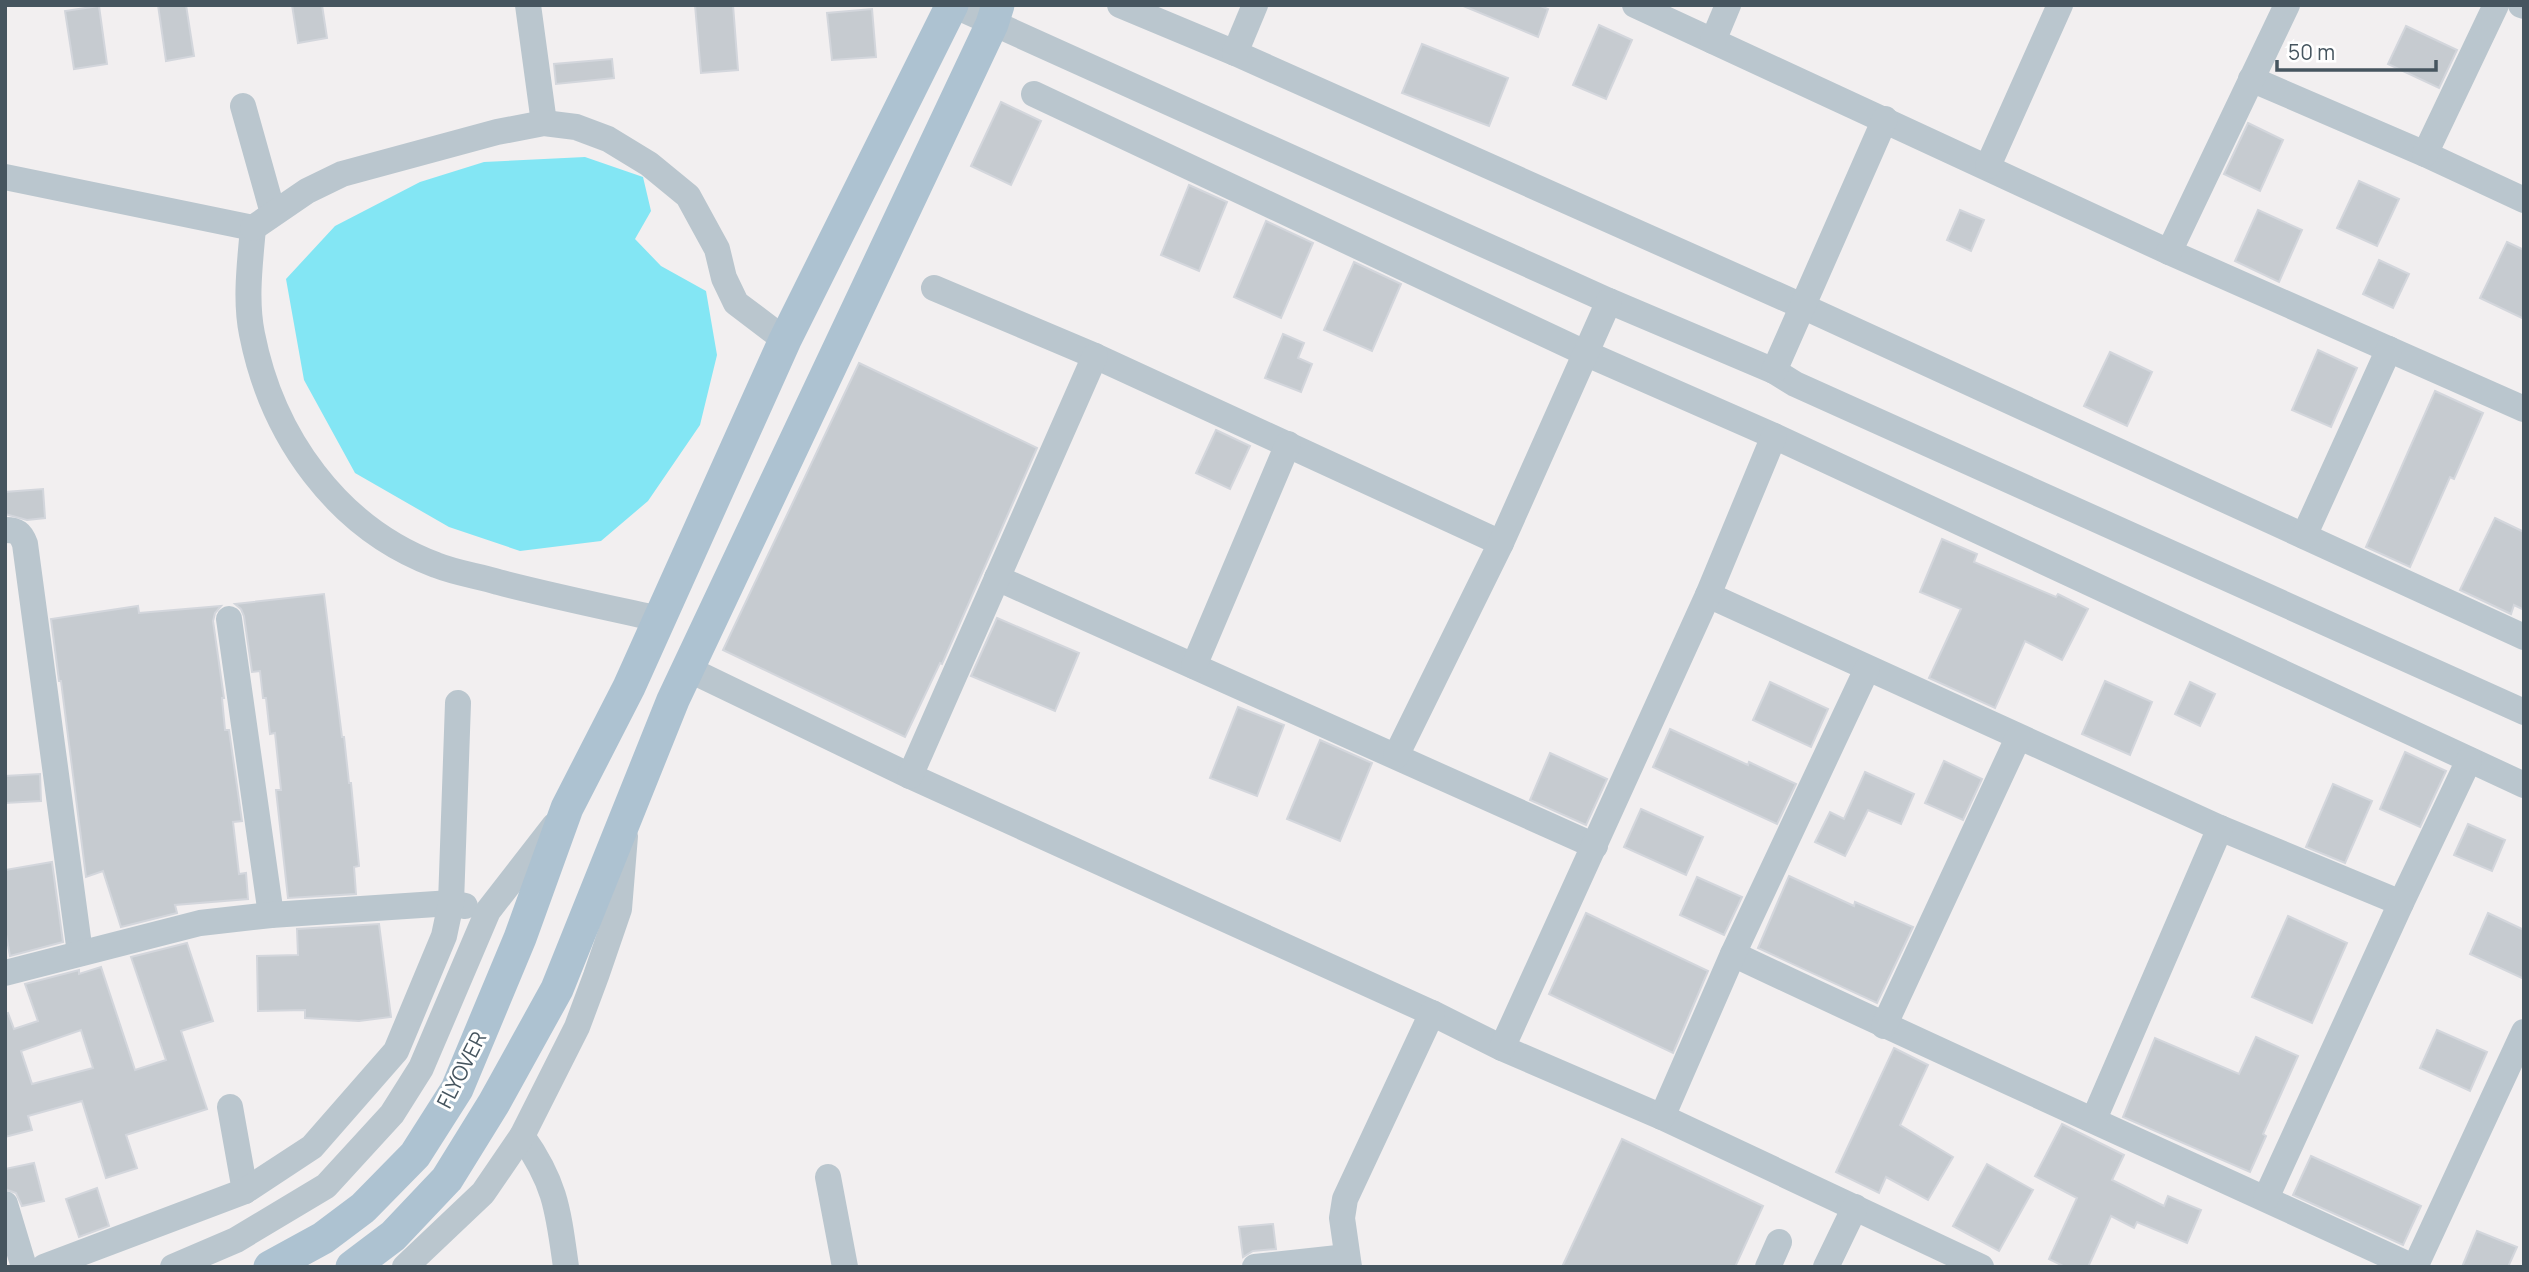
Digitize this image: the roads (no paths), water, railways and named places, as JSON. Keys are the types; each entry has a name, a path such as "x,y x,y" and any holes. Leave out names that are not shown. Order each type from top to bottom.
{"main road":[{"name":"FLYOVER","path":"270,1267 323,1238 363,1208 415,1155 457,1088 538,892 567,808 629,687 785,340 953,5"},
{"name":"FLYOVER","path":"352,1267 393,1236 447,1179 494,1104 557,989 673,700 995,15"},
{"path":"629,687 673,700"}],"street":[{"path":"528,5 544,122"},
{"path":"953,5 995,15 1609,301 1774,371 1808,389 2524,712"},
{"path":"1120,5 1235,53 1802,306 2524,637"},
{"path":"1235,53 1255,5"},
{"path":"1635,5 2169,252 2524,409"},
{"path":"1713,41 1728,5"},
{"path":"1988,166 2060,5"},
{"path":"2169,252 2287,5"},
{"path":"2426,154 2496,5"},
{"path":"2251,79 2426,154 2524,200"},
{"path":"1034,94 1585,353 1774,436 2524,785"},
{"path":"243,106 263,220 248,286 251,332 266,389 295,450 334,498 377,536 436,565 547,595 660,619"},
{"path":"1774,371 1885,119"},
{"path":"5,177 263,220 307,191 342,174 544,122 576,127 608,139 649,164 688,196 717,249 724,278 736,303 785,340"},
{"path":"934,288 1095,356 1501,543"},
{"path":"1396,756 1501,543 1609,301"},
{"path":"2304,536 2389,349"},
{"path":"910,776 1095,356"},
{"path":"1502,1048 1707,595 1774,436"},
{"path":"1194,666 1288,444"},
{"path":"5,530 16,531 25,544 80,954"},
{"path":"997,578 1595,846"},
{"path":"1707,595 2220,828 2401,903"},
{"path":"229,620 271,915"},
{"path":"688,668 910,776 1432,1013 1502,1048 1662,1117 1980,1267"},
{"path":"1662,1117 1733,954 1867,669"},
{"path":"44,1267 245,1191 312,1147 396,1051 444,936 451,903 458,703"},
{"path":"1884,1026 2018,738"},
{"path":"2266,1198 2469,760"},
{"path":"173,1267 236,1240 326,1186 366,1145 392,1114 421,1068 488,911 567,808"},
{"path":"405,1267 483,1193 522,1136 577,1027 619,909 626,817"},
{"path":"2094,1119 2220,828"},
{"path":"5,973 200,923 271,915 451,903 488,911"},
{"path":"1733,954 1884,1026 2094,1119 2414,1267 2524,1032"},
{"path":"1255,1267 1348,1262 1342,1218 1345,1199 1432,1013"},
{"path":"230,1107 245,1191"},
{"path":"522,1136 541,1162 557,1203 566,1267"},
{"path":"828,1177 845,1267"},
{"path":"5,1204 24,1267"},
{"path":"1826,1267 1855,1207"},
{"path":"1768,1267 1779,1242"}],"water":[{"path":"585,157 643,177 651,211 635,239 661,266 706,291 717,355 700,425 648,501 601,541 520,551 449,527 355,473 304,380 286,279 335,226 420,182 484,162"}]}
